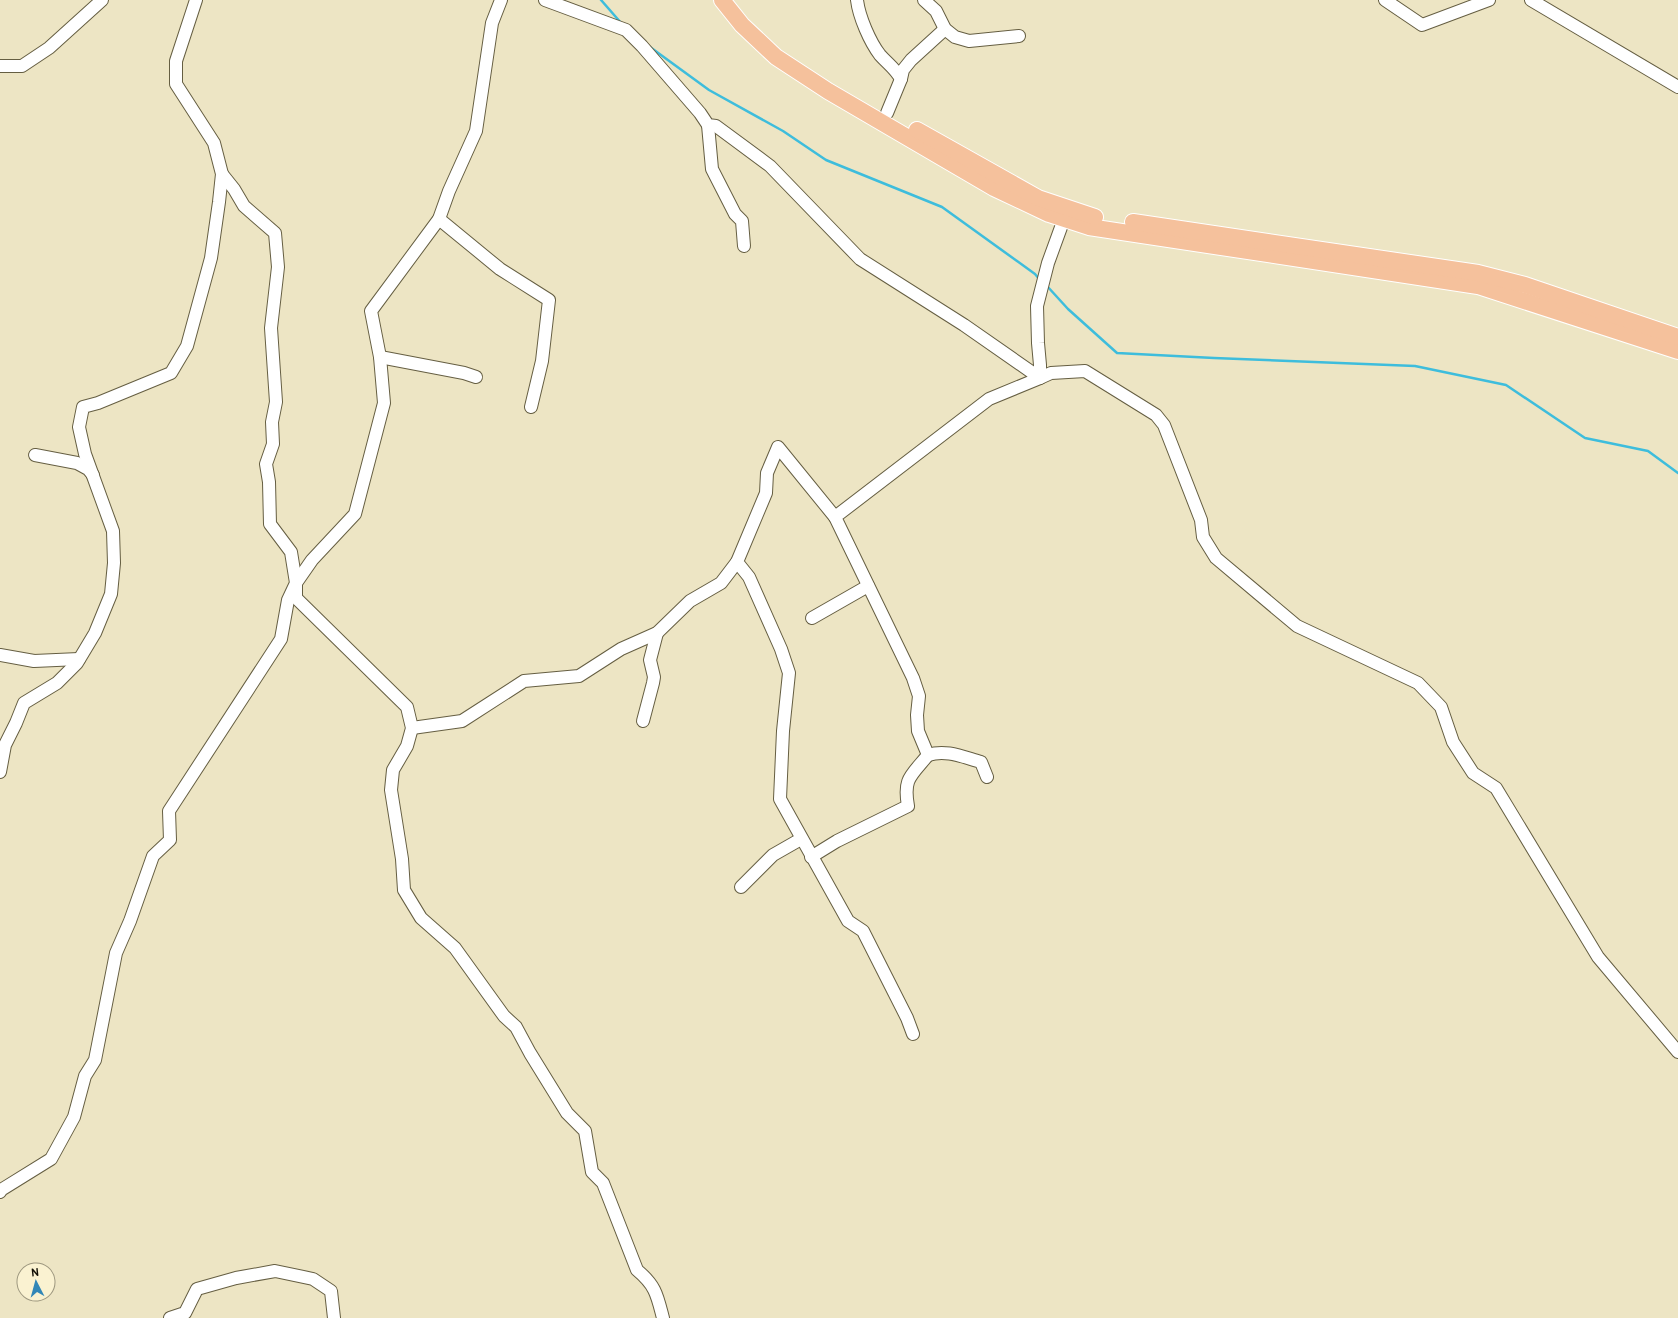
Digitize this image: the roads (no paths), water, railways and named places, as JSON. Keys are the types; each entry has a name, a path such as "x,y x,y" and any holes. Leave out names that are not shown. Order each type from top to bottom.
{"main road":[{"path":"722,0 742,25 776,57 828,91 994,188 1049,214 1089,226 1478,286 1678,351"},
{"path":"735,0 749,18 781,48 840,87 1038,198 1091,216 1478,273 1525,284 1678,337"}],"street":[{"path":"0,66 22,66 49,48 102,0"},
{"path":"0,772 5,745 24,703 57,683 80,659 95,633 111,594 114,563 113,531 85,454 79,427 83,407 98,404 171,373 187,346 211,258 220,202 222,174 214,143 176,84 176,61 196,0"},
{"path":"0,1192 51,1159 74,1117 85,1076 94,1060 116,953 130,921 153,856 170,840 169,811 281,639 288,600 296,583 312,560 354,514 384,403 380,357 371,311 439,219 449,191 476,131 492,23 501,0"},
{"path":"545,0 626,30 642,46 700,113 708,125 712,169 735,214 742,221 744,246"},
{"path":"857,0 858,12 880,55 896,69 901,79"},
{"path":"924,0 936,11 944,29 955,37 969,41 1019,36"},
{"path":"1385,0 1422,25 1489,0"},
{"path":"1531,0 1678,87"},
{"path":"887,114 903,70 911,60 944,29"},
{"path":"708,125 716,126 770,166 860,259 964,325 1040,378"},
{"path":"222,174 234,189 244,206 275,233 278,267 271,328 276,402 272,422 273,444 266,464 269,482 270,524 291,552 296,583 296,598 407,707 412,728 407,746 393,770 391,790 402,859 404,890 421,918 455,948 504,1016 516,1027 530,1053 567,1113 585,1131 592,1172 603,1182 637,1270 648,1279 655,1290 663,1318"},
{"path":"439,219 500,269 549,300 542,361 531,407"},
{"path":"1040,378 1037,306 1048,263 1064,219"},
{"path":"380,357 464,373 476,377"},
{"path":"835,517 929,447 989,399 1051,373 1085,371 1156,415 1164,425 1201,520 1203,537 1216,558 1297,626 1351,650 1418,683 1432,697 1441,707 1453,742 1473,774 1496,788 1598,957 1678,1052"},
{"path":"412,728 462,721 524,681 579,676 621,649 658,633 690,601 721,583 737,562 766,493 767,473 778,447 835,517 913,678 919,696 917,714 918,731 928,755"},
{"path":"35,455 77,463 88,469 95,478"},
{"path":"737,562 749,577 781,649 789,673 780,799 848,921 863,931 907,1018 913,1034"},
{"path":"812,618 868,586"},
{"path":"643,721 653,683 654,677 650,660 658,633"},
{"path":"0,655 34,661 80,659"},
{"path":"811,857 837,841 908,806 905,792 907,781 928,755 938,752 981,762 987,778"},
{"path":"741,887 773,855 801,839"},
{"path":"170,1318 185,1313 197,1290 236,1278 275,1271 313,1279 331,1291 334,1318"}],"waterway":[{"path":"601,0 622,24"},
{"path":"650,47 709,90 783,131 826,160 942,207 1035,274 1040,280"},
{"path":"1047,286 1068,309 1117,353 1415,366 1506,385 1585,438 1648,451 1678,473"}]}
